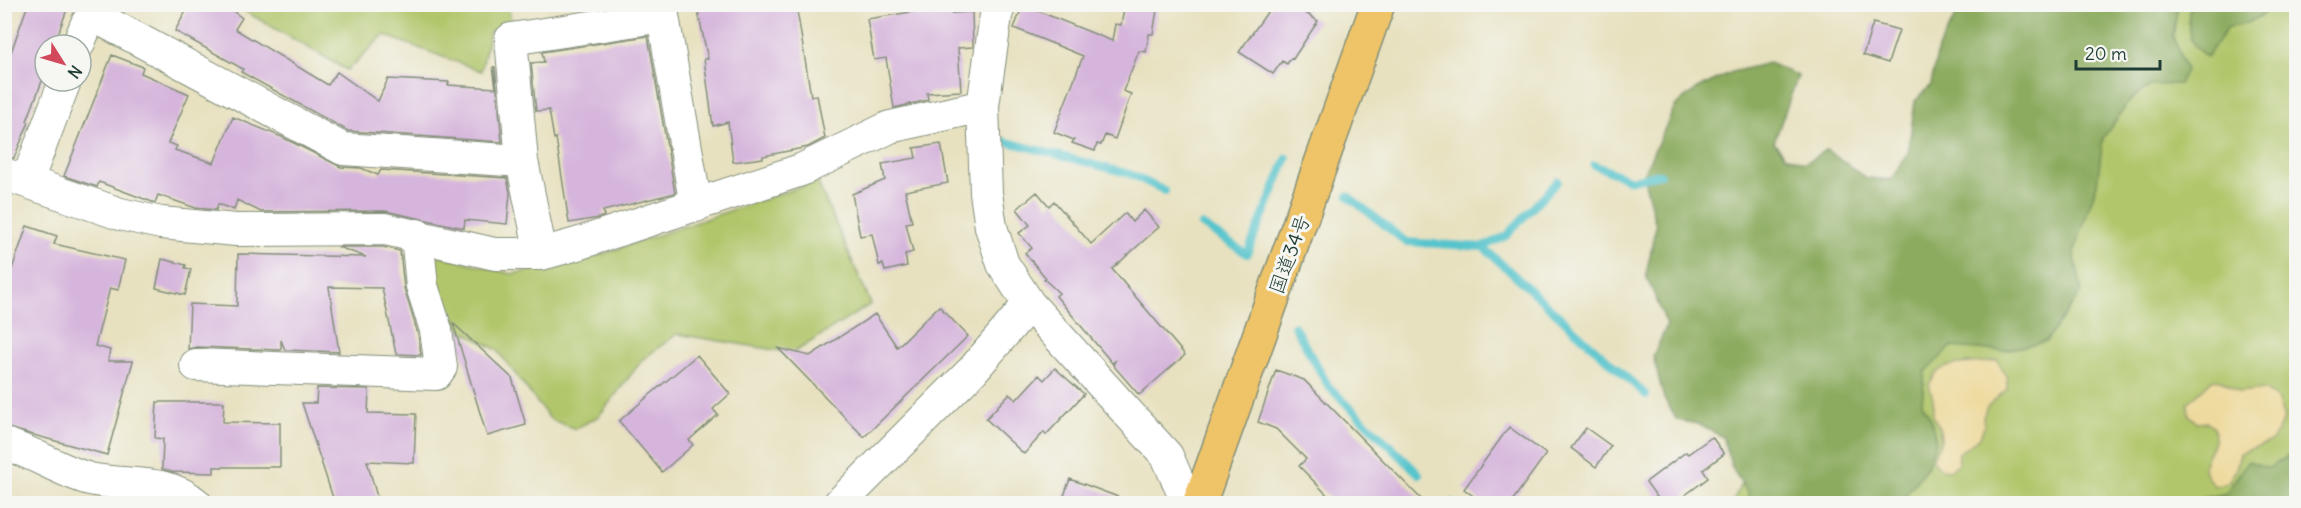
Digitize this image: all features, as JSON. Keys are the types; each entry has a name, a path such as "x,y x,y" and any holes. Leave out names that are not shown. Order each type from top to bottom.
{"highway":[{"name":"国道34号","path":"1200,504 1378,4"}],"street":[{"path":"1000,4 996,15 983,106 986,193 991,227 1003,264 1029,304 1167,456 1188,504"},
{"path":"541,254 522,162 511,39 663,16 696,206"},
{"path":"83,33 87,23 98,18 343,149 522,162"},
{"path":"59,93 16,177 120,214 161,223 236,230 385,228 495,254 541,254 577,244 801,171 890,128 983,106"},
{"path":"196,365 436,374 441,367 436,330 422,286 417,235"},
{"path":"839,504 973,370 1029,304"},
{"path":"4,444 89,479 158,486 191,499 196,504"}],"green space":[{"path":"2199,4 2272,5 2252,20 2228,27 2207,57 2192,42 2189,31 2189,10"},
{"path":"234,5 507,5 513,25 490,31 481,71 384,35 347,70"},
{"path":"1962,5 2178,5 2173,37 2186,70 2179,84 2152,85 2131,99 2103,138 2097,184 2074,253 2082,291 2046,341 2002,351 1951,347 1925,372 1922,403 1931,419 1936,441 1927,467 1900,503 1749,503 1748,493 1732,468 1723,437 1698,424 1677,420 1664,398 1653,356 1667,325 1646,275 1656,226 1643,174 1676,105 1697,89 1732,72 1769,63 1798,76 1774,142 1786,156 1805,163 1826,150 1867,178 1891,180 1908,153 1915,101 1931,85 1938,48"},
{"path":"2011,5 2296,5 2296,503 1732,504 1778,402"},
{"path":"817,181 871,304 793,353 677,334 643,359 599,416 575,429 550,419 497,350 445,321 426,252 512,274 579,262"},
{"path":"2296,451 2296,496 2291,503 2196,503 2196,500 2226,493 2248,461 2269,468"}],"sand":[{"path":"1997,360 2007,378 2007,389 1987,407 1980,437 1959,453 1958,464 1951,470 1941,469 1932,459 1941,441 1940,429 1933,415 1933,399 1929,385 1936,373 1943,368"},
{"path":"2212,380 2221,380 2240,392 2264,389 2277,398 2284,419 2272,441 2240,453 2236,469 2228,482 2215,486 2204,470 2204,463 2215,436 2214,427 2207,422 2197,423 2189,415 2188,403"}],"building":[{"path":"28,4 69,4 58,33 33,33 33,93 38,93 27,121 29,122 14,158 4,157 4,72"},
{"path":"190,4 223,4 242,18 235,29 328,85 337,72 378,101 388,79 449,82 448,85 496,88 493,67 495,67 502,142 348,131 241,72 243,69 175,31"},
{"path":"709,4 796,4 811,96 817,95 825,138 808,147 763,156 763,158 733,162 728,122 713,126 704,59 708,59 697,7"},
{"path":"1125,4 1158,4 1153,34 1149,34 1146,52 1139,51 1123,91 1131,94 1115,139 1105,135 1101,145 1097,144 1095,151 1072,143 1074,140 1054,132 1083,56 1014,28 1023,5 1112,41 1115,24 1121,25"},
{"path":"1273,4 1310,4 1304,12 1318,21 1293,59 1291,58 1287,64 1282,61 1273,74 1239,52"},
{"path":"955,5 952,13 972,12 973,47 958,48 961,91 927,93 928,100 894,108 886,58 874,60 867,19"},
{"path":"1873,23 1899,30 1888,63 1863,55"},
{"path":"648,36 675,193 603,211 604,216 599,218 569,223 556,138 554,139 549,110 536,111 531,63 544,62 542,52"},
{"path":"112,55 143,67 141,73 189,94 168,143 177,146 175,150 214,163 233,117 282,137 341,167 361,168 378,175 381,170 507,178 510,193 507,224 465,220 464,228 385,211 261,212 237,200 234,210 218,204 216,210 196,208 158,195 155,203 99,182 97,187 64,176"},
{"path":"941,144 948,183 905,191 912,222 906,223 913,252 905,254 907,266 885,271 883,264 879,265 872,234 860,236 852,194 885,180 882,164 916,158 914,148"},
{"path":"1037,192 1049,206 1054,201 1091,244 1125,213 1132,222 1144,210 1159,227 1112,269 1185,355 1139,395 1113,365 1115,361 1112,363 1056,296 1059,293 1044,279 1046,278 1025,253 1032,248 1019,233 1030,225 1017,209"},
{"path":"27,226 57,236 54,244 125,260 118,290 110,288 95,346 110,350 108,361 133,361 107,455 4,427 4,292"},
{"path":"338,247 383,247 400,251 404,288 418,334 421,355 396,354 382,288 329,287 339,352 285,350 281,340 281,350 197,347 188,349 190,304 237,306 238,254 366,257"},
{"path":"162,259 186,265 185,268 191,269 185,295 156,288"},
{"path":"939,306 968,336 864,437 778,348 810,356 875,314 897,347"},
{"path":"453,323 512,378 526,425 487,436"},
{"path":"697,355 730,394 713,409 718,415 689,440 693,445 662,472 619,421"},
{"path":"1055,368 1084,394 1046,435 1044,432 1024,454 986,419 1009,394 1016,400 1039,375 1044,380"},
{"path":"1276,370 1304,380 1426,504 1336,504 1299,466 1306,459 1276,429 1258,422"},
{"path":"317,388 369,389 368,413 416,414 414,463 367,461 379,504 335,504 302,403 316,403"},
{"path":"157,402 224,402 223,422 280,423 280,467 214,467 214,473 172,472 162,469 163,439 155,438"},
{"path":"1509,427 1546,454 1510,504 1484,504 1464,489"},
{"path":"1586,428 1611,446 1596,467 1571,448"},
{"path":"1712,437 1724,454 1703,470 1708,478 1673,504 1662,504 1646,482 1686,452 1688,454"},
{"path":"1070,479 1129,501 1128,504 1061,504"}],"waterway":[{"path":"1004,141 1130,174 1165,191"},
{"path":"1202,225 1247,254 1287,158"},
{"path":"1594,165 1631,180 1660,174"},
{"path":"1348,196 1406,242 1483,247 1506,236 1558,181"},
{"path":"1483,247 1646,395"},
{"path":"1294,326 1329,387 1419,474"}]}
